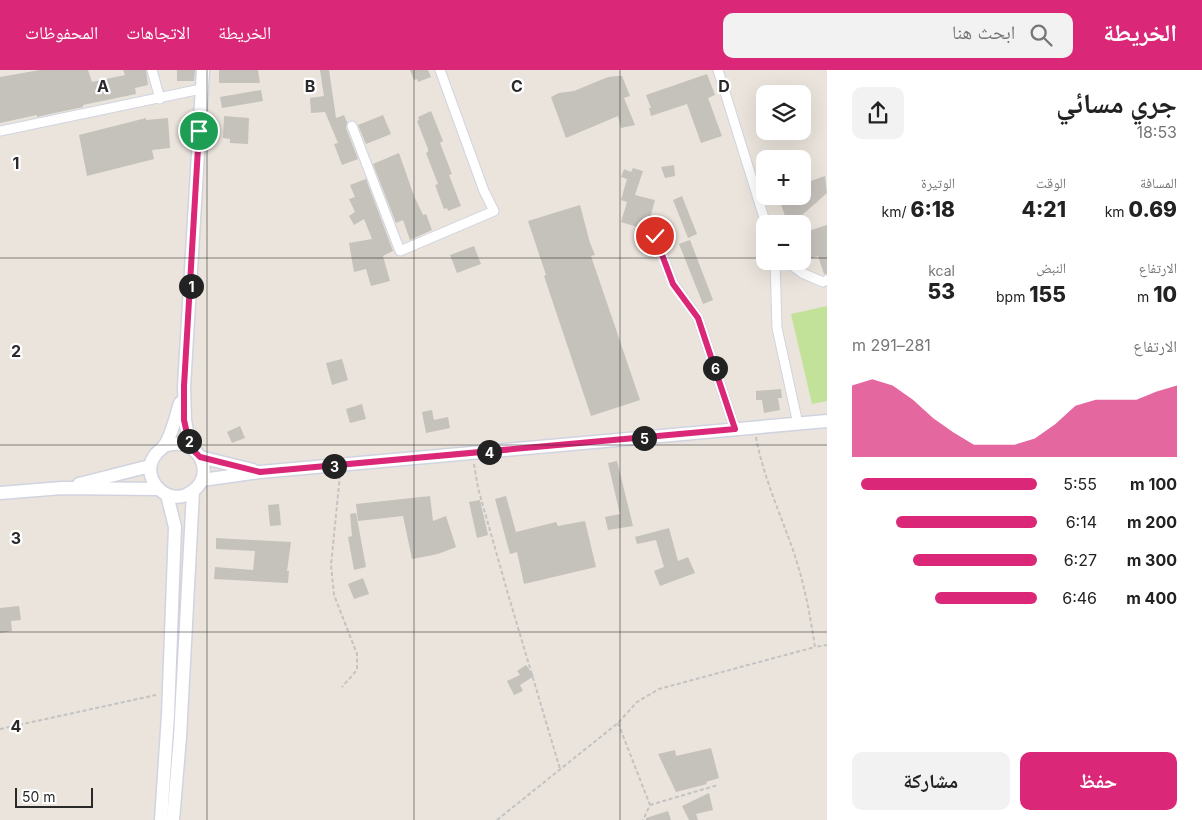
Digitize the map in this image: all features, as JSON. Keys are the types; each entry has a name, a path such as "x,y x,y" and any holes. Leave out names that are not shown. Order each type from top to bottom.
{"main road":[{"path":"190,447 184,420 184,386 203,70"},
{"path":"161,820 169,694 175,527 162,492 151,477 150,466 156,453 164,446 175,420 184,386"},
{"path":"202,480 260,472 827,421"},
{"path":"0,493 62,488 162,492 182,497 193,492 202,480 204,471 200,457 190,447 179,443 164,446"},
{"path":"200,457 260,472"},
{"path":"62,488 150,466"},
{"path":"173,820 193,492"}],"street":[{"path":"152,70 160,98"},
{"path":"352,126 400,252 494,211 484,191 440,70"},
{"path":"718,70 763,215"},
{"path":"0,131 201,89"},
{"path":"655,236 673,284 698,318 735,429"},
{"path":"774,270 777,328 798,424"},
{"path":"798,270 823,282 827,280"}],"path":[{"path":"754,428 758,449 774,503 793,550 805,590 816,647"},
{"path":"472,453 478,488 560,770"},
{"path":"340,465 332,573 334,595 357,654 357,670 342,687"},
{"path":"497,820 618,723 637,702 659,689 827,645"},
{"path":"0,729 150,696 169,694"},
{"path":"618,723 650,805 643,820"},
{"path":"650,805 718,785"}],"green space":[{"path":"827,306 827,401 812,404 791,314"}],"building":[{"path":"40,70 88,70 92,82 125,75 123,70 146,70 148,85 135,88 136,94 37,117 37,115 0,123 0,77"},
{"path":"177,70 195,70 194,81 177,81"},
{"path":"219,70 258,70 260,83 219,83"},
{"path":"320,70 329,70 336,118 344,115 347,122 346,128 358,159 342,165 334,144 338,143 325,112 311,113 310,98 324,96"},
{"path":"410,70 428,70 431,77 418,82 417,79 414,80"},
{"path":"707,74 715,95 708,98 722,136 701,143 687,104 651,116 649,108 651,108 646,95"},
{"path":"622,76 630,96 624,98 635,125 621,128 618,116 566,138 551,97 559,93 574,91 608,77"},
{"path":"261,90 263,101 222,108 220,97"},
{"path":"431,111 443,141 440,143 452,174 449,175 461,206 448,211 447,208 444,209 435,185 438,184 426,153 428,149 417,121 419,120 418,117"},
{"path":"383,115 391,134 366,144 358,125"},
{"path":"224,116 249,118 248,144 230,143 230,139 223,138"},
{"path":"146,118 146,120 168,118 170,148 152,150 154,159 87,176 79,135"},
{"path":"399,153 414,196 423,215 426,214 432,230 410,240 403,220 396,223 373,164"},
{"path":"674,165 675,176 665,178 661,167"},
{"path":"633,168 643,171 635,195 655,200 647,230 621,222 627,202 621,200 627,179 621,177 624,169 631,172"},
{"path":"825,176 827,193 802,215 785,215 781,205 811,205 811,181"},
{"path":"366,179 393,251 383,256 390,281 371,286 366,269 354,272 349,243 372,239 364,219 354,225 349,216 355,212 349,199 355,197 350,185"},
{"path":"682,196 697,234 688,238 673,200"},
{"path":"580,205 595,255 591,256 640,400 591,416 544,276 546,275 528,221"},
{"path":"827,225 827,274 824,274 818,256 811,259 811,230"},
{"path":"690,240 713,300 703,304 679,244"},
{"path":"474,246 481,264 457,273 450,255"},
{"path":"342,359 348,380 332,385 326,363"},
{"path":"781,389 782,398 778,398 780,410 764,413 762,400 756,400 756,391"},
{"path":"362,404 366,419 350,423 346,409"},
{"path":"432,410 434,420 448,417 450,428 426,433 422,412"},
{"path":"240,426 245,438 232,443 227,432"},
{"path":"617,461 633,526 608,530 605,517 620,514 608,463"},
{"path":"430,496 433,521 446,516 456,547 438,554 412,559 403,516 358,521 356,504"},
{"path":"506,496 516,532 556,522 558,526 585,521 596,567 524,584 517,552 510,554 495,499"},
{"path":"480,500 488,535 477,538 469,502"},
{"path":"279,504 281,525 270,526 268,505"},
{"path":"356,513 366,567 354,570 348,537 352,536 350,514"},
{"path":"669,528 678,561 688,557 695,573 660,586 654,571 664,567 656,540 637,544 635,537"},
{"path":"216,538 291,542 287,571 289,571 288,583 214,579 215,567 253,570 255,551 216,549"},
{"path":"363,578 369,594 354,599 348,584"},
{"path":"19,606 21,620 11,621 12,631 0,633 0,608"},
{"path":"526,665 534,676 520,685 523,691 514,695 507,681 520,675 517,671"},
{"path":"711,748 719,778 706,782 707,784 676,792 658,754 675,750 676,756"},
{"path":"709,793 713,810 696,814 698,820 689,820 682,806"},
{"path":"668,811 671,820 646,820 646,818"}],"route":[{"path":"199,131 184,386 184,420 190,447 200,457 260,472 735,429 698,318 673,284 655,236"}]}
